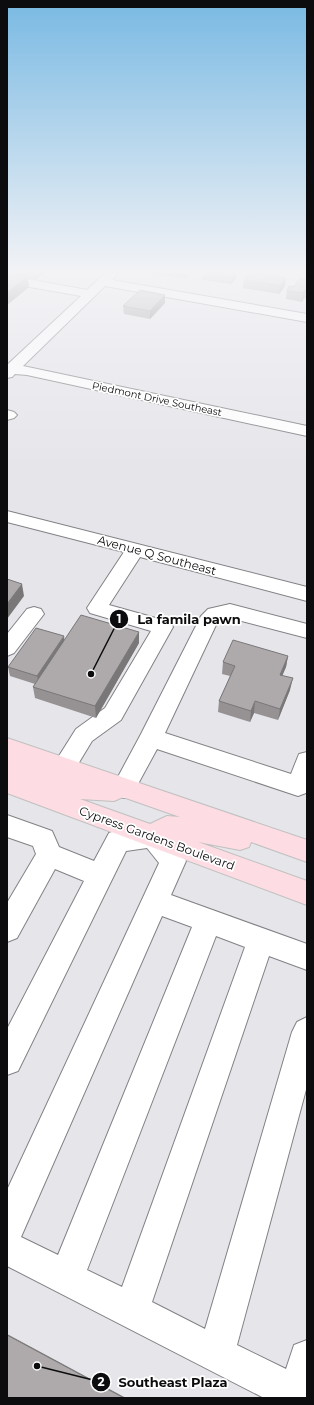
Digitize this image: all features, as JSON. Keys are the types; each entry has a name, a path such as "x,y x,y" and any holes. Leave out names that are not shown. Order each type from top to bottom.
{"main road":[{"path":"7,747 300,848"},
{"path":"7,766 77,789 112,792 124,788"},
{"name":"Cypress Gardens Boulevard","path":"7,783 307,893"},
{"path":"153,836 167,827 188,829 258,843 300,848"}],"street":[{"path":"9,371 43,339"},
{"name":"Piedmont Drive Southeast","path":"9,371 27,371 307,431"},
{"name":"Avenue Q Southeast","path":"8,517 307,594"},
{"path":"64,766 84,735 113,714 163,627 97,608 135,550"},
{"path":"124,788 151,738 208,621 215,614 230,610 307,631"},
{"path":"7,648 34,614"},
{"path":"151,738 298,786 307,761"},
{"path":"7,929 49,856 43,839 8,829"},
{"path":"7,1060 118,842 153,836 173,861 7,1228"},
{"path":"49,856 101,876"},
{"path":"155,901 307,956"},
{"path":"66,1278 208,920"},
{"path":"131,1311 261,940"},
{"path":"216,1354 307,1032"},
{"path":"7,1248 301,1397 307,1358"}],"building":[{"path":"7,579 22,584 7,604"},
{"path":"81,615 139,632 95,706 33,687"},
{"path":"36,628 64,636 37,676 8,667"},
{"path":"233,640 288,656 280,675 293,678 280,709 255,701 251,711 219,701 235,666 223,662"},
{"path":"7,1335 124,1398 7,1398"}],"place":[{"name":"La famila pawn","path":"91,674"},
{"name":"Southeast Plaza","path":"37,1366"}]}
